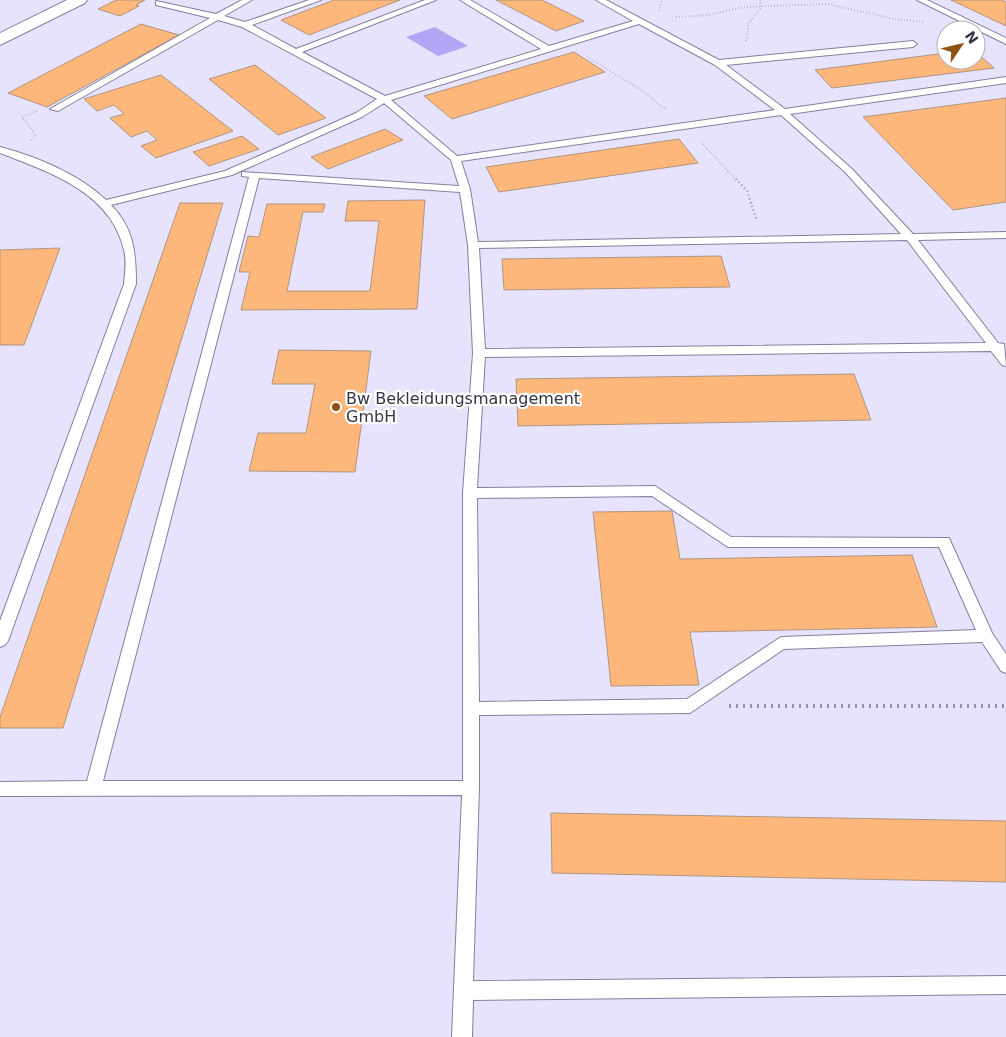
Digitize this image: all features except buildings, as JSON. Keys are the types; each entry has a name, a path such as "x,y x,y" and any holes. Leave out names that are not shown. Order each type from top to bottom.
{"street":[{"path":"0,40 79,0"}],"lane":[{"path":"55,109 248,0"},
{"path":"245,25 317,0"},
{"path":"297,51 432,0"},
{"path":"464,0 548,49"},
{"path":"600,0 718,63 784,113 848,170 910,237 1001,347 1006,362"},
{"path":"921,0 1006,41"},
{"path":"159,3 245,25 384,99 455,159 465,189 473,245 479,353 470,493 471,788 462,1037"},
{"path":"105,203 228,173 359,114 384,99 642,21"},
{"path":"718,63 913,44"},
{"path":"455,159 1006,80"},
{"path":"0,641 130,284 130,251 123,226 105,203 76,182 4,152"},
{"path":"228,173 465,189"},
{"path":"93,789 255,175"},
{"path":"473,245 1006,235"},
{"path":"479,353 1001,347"},
{"path":"470,493 655,491 728,542 944,542 986,636 1006,667"},
{"path":"471,709 690,706 781,643 986,636"},
{"path":"0,789 471,788"},
{"path":"464,991 1006,985"}],"path":[{"path":"760,0 761,8"},
{"path":"826,0 828,4"},
{"path":"668,18 708,15 744,7 761,8 828,4 917,22 938,21 955,16"},
{"path":"755,60 749,54 745,35 752,16 761,8"},
{"path":"4,152 33,139 36,135 22,117 40,110 55,109"},
{"path":"690,706 1006,706"}],"shaded area":[{"path":"435,27 468,46 438,56 406,37"}],"place":[{"name":"Bw Bekleidungsmanagement GmbH","path":"336,407"}]}
